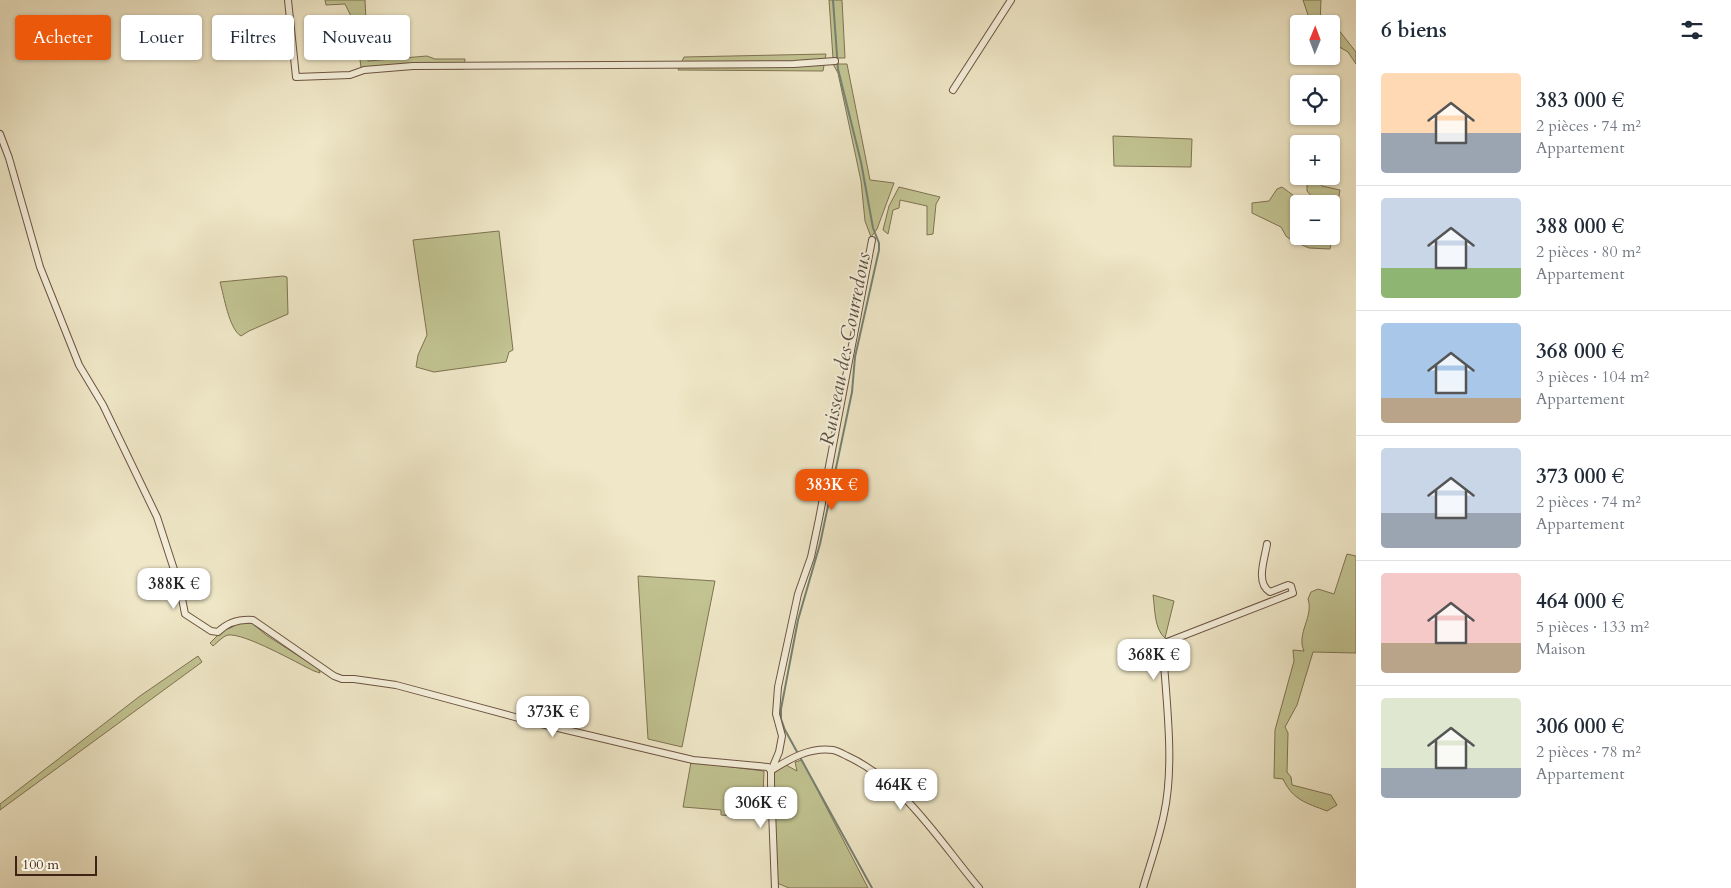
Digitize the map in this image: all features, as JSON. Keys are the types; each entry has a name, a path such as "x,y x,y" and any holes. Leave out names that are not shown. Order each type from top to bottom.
{"street":[{"path":"288,0 296,77 350,75 364,70 414,66 794,64 835,60"},
{"path":"953,90 1011,0"},
{"path":"0,134 9,158 40,267 80,365 110,420 157,517 180,588 185,614 211,631 218,632 224,626 237,621 244,619 253,620 342,680 354,679 396,685 537,723 693,760 768,768 771,771"},
{"path":"774,888 771,771 780,752 782,736 776,714 778,687 798,594 811,557 817,529 872,240"},
{"path":"1143,888 1164,813 1168,783 1168,738 1163,649 1167,642 1293,592 1291,586 1288,585 1270,592 1262,584 1267,544"},
{"path":"771,771 792,758 809,751 834,750 857,760 880,776 917,812 979,888"}],"green space":[{"path":"325,0 365,0 366,15 350,15 345,4 326,5"},
{"path":"829,0 842,0 845,58 833,58"},
{"path":"1303,0 1321,0 1320,15 1308,15"},
{"path":"1340,32 1356,52 1356,64 1348,52 1340,47"},
{"path":"826,54 823,71 678,70 684,57"},
{"path":"427,56 435,59 465,59 464,69 364,69 361,67 360,60 410,60 410,57"},
{"path":"833,64 847,64 870,180 894,183 877,229 871,237 865,221 861,181 838,73"},
{"path":"1113,136 1192,139 1191,167 1114,166"},
{"path":"1307,185 1322,185 1340,190 1339,195 1310,195 1307,191"},
{"path":"899,187 940,197 936,204 933,234 927,235 927,206 900,200 899,208 893,210 888,234 883,230 889,206"},
{"path":"1282,187 1293,195 1290,195 1290,239 1281,227 1252,213 1252,203 1269,201 1277,189"},
{"path":"499,231 513,350 509,352 506,362 434,372 416,367 418,355 427,335 413,240"},
{"path":"1302,245 1331,245 1330,249 1309,248"},
{"path":"287,277 288,314 241,336 230,320 220,282"},
{"path":"1347,554 1356,556 1356,653 1313,652 1297,705 1285,727 1288,733 1287,772 1291,777 1292,785 1331,795 1337,805 1327,811 1301,800 1291,792 1283,779 1274,778 1275,730 1294,661 1293,650 1304,651 1302,638 1309,612 1308,599 1311,592 1318,589 1334,594"},
{"path":"638,576 715,581 682,747 648,739"},
{"path":"1153,595 1174,601 1165,638 1157,624"},
{"path":"236,623 252,623 266,635 319,669 320,673 258,643 236,636 228,635 213,646 210,643 226,627"},
{"path":"198,656 202,662 0,810 0,804 140,696"},
{"path":"802,760 868,888 789,888 777,883 773,820 774,771 786,765 797,771 795,762"},
{"path":"691,762 764,771 762,819 721,815 721,810 683,807"}],"waterway":[{"name":"Ruisseau des Courredous","path":"833,0 838,69 861,162 879,250 855,357 852,392 820,544 798,620 781,709 781,719 785,730 872,888"}]}
